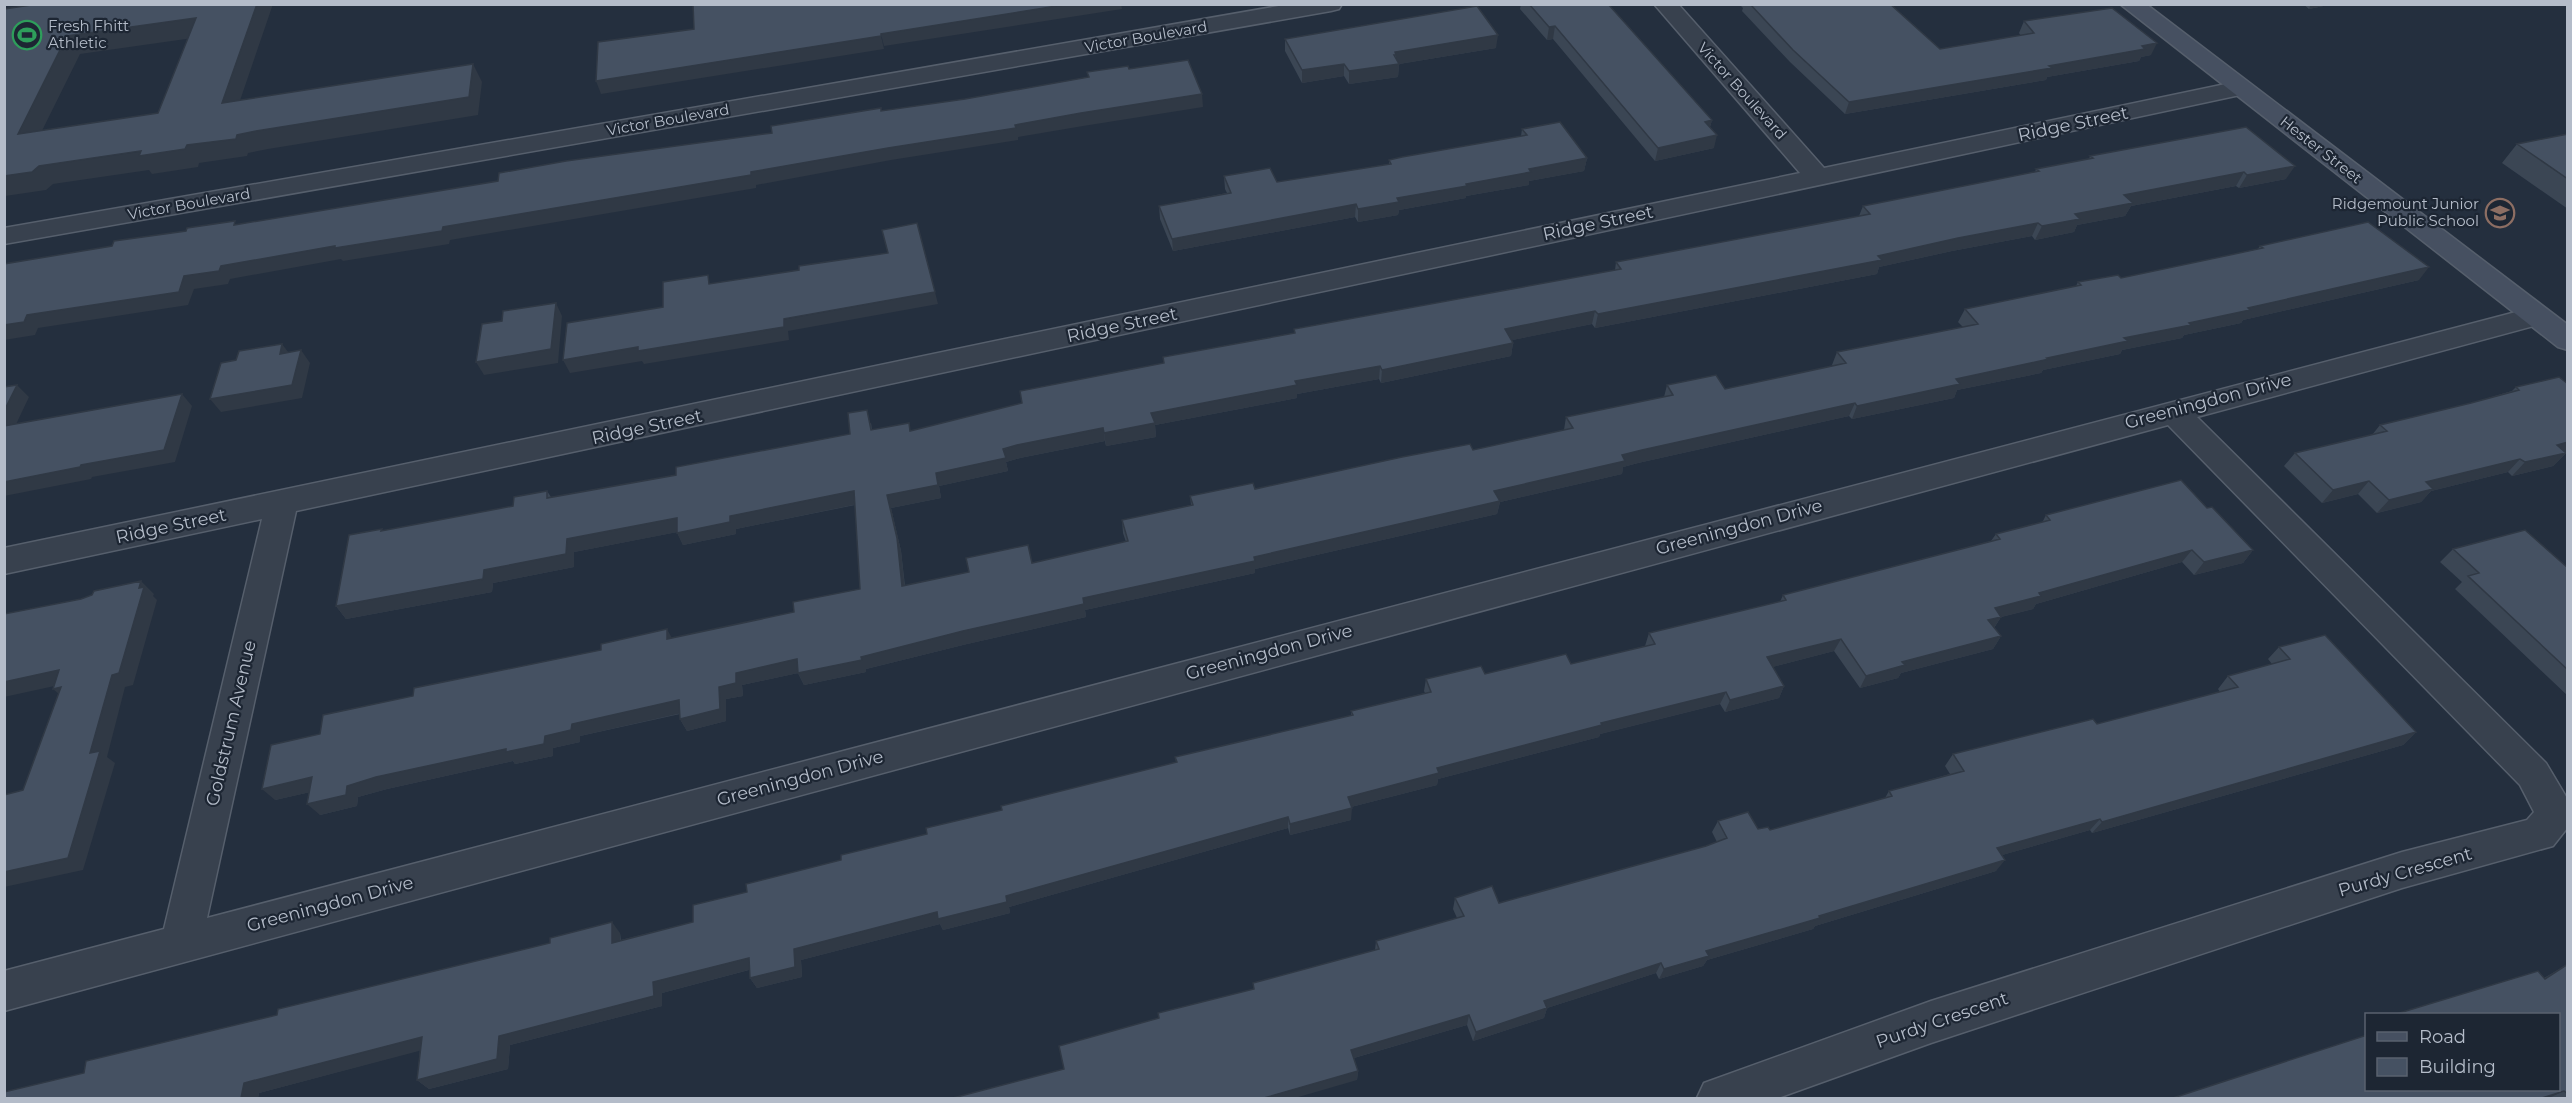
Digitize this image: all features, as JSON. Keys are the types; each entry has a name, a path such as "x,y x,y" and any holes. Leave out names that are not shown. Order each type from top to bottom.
{"street":[{"name":"Victor Boulevard","path":"4,236 1331,4"},
{"name":"Victor Boulevard","path":"1665,4 1818,177"},
{"name":"Hester Street","path":"2131,4 2568,340"},
{"name":"Ridge Street","path":"4,561 2240,88"},
{"name":"Greeningdon Drive","path":"4,991 2535,315"},
{"name":"Purdy Crescent","path":"1719,1098 1931,1022 2402,870 2539,834 2555,814 2533,774 2173,411"},
{"name":"Goldstrum Avenue","path":"181,944 282,503"}],"building":[{"path":"38,4 257,4 222,103 473,64 469,97 256,131 237,135 236,139 187,145 185,149 139,156 141,151 39,166 32,172 4,176 4,9","holes":["196,18 158,113 18,134 67,36"]},
{"path":"693,4 1069,4 596,81 598,42 694,29"},
{"path":"1529,4 1608,4 1712,120 1705,122 1717,135 1658,148 1555,26 1549,27"},
{"path":"1750,4 1890,4 1940,49 2034,33 2024,21 2112,8 2157,43 2142,46 2145,49 2049,66 2052,68 1849,102 1793,50"},
{"path":"1477,6 1498,35 1395,52 1396,55 1394,55 1399,64 1349,71 1344,64 1302,70 1285,39"},
{"path":"1188,60 1202,94 1081,113 1015,125 1016,128 888,148 751,172 751,175 443,227 442,231 335,248 335,246 221,266 219,271 184,276 179,292 27,315 24,322 4,325 4,264 112,246 114,241 186,231 187,228 235,221 234,225 498,181 499,173 566,161 772,133 771,126 881,108 881,111 965,99 1089,77 1087,72 1128,66 1129,69"},
{"path":"1560,122 1587,158 1529,169 1531,172 1466,184 1467,186 1397,198 1399,202 1358,209 1356,204 1172,239 1159,206 1231,193 1224,176 1270,168 1277,182 1391,164 1389,160 1402,157 1527,135 1522,129"},
{"path":"2246,127 2295,166 2247,175 2244,172 2124,195 2133,203 2075,214 2080,219 2042,226 2038,223 1878,256 1882,260 1598,314 1595,311 1505,329 1513,343 1382,370 1380,366 1295,381 1297,385 1151,413 1155,423 1104,433 1103,428 1003,449 1006,458 936,473 938,485 887,495 897,538 902,586 969,572 966,558 1028,545 1032,563 1128,541 1122,520 1193,505 1190,496 1253,483 1255,489 1402,457 1470,444 1473,450 1573,428 1566,417 1673,395 1667,385 1716,375 1725,389 1846,363 1837,352 1978,324 1965,309 2081,285 2078,282 2118,275 2121,278 2263,248 2260,246 2368,222 2429,267 2248,308 2250,310 2189,323 2191,325 2124,338 2128,341 1956,379 1960,384 1857,406 1855,403 1622,455 1625,461 1494,491 1500,501 1254,557 1255,561 1083,598 1084,604 963,631 861,657 862,660 798,673 797,659 736,673 736,683 719,687 720,709 680,719 679,700 572,724 571,730 545,736 544,744 506,752 506,749 376,777 347,786 346,795 307,804 312,777 262,789 271,745 320,734 323,715 413,696 414,688 601,650 601,644 667,629 667,639 794,612 793,602 860,589 854,491 730,516 730,522 677,533 677,518 567,539 566,554 484,570 483,579 336,606 349,535 513,506 514,497 547,491 547,498 676,475 676,467 850,434 848,413 867,410 871,430 909,423 910,431 1022,403 1020,391 1164,363 1163,357 1295,333 1294,329 1621,269 1616,262 1870,214 1863,206 2039,171 2036,169 2093,158 2090,156"},
{"path":"2568,134 2568,179 2517,144"},
{"path":"917,223 935,292 784,319 784,327 638,351 638,347 563,360 567,323 663,307 663,282 708,275 709,284 799,270 799,266 888,253 882,230"},
{"path":"556,303 551,349 476,362 482,324 502,321 503,311"},
{"path":"282,344 280,354 301,350 292,385 210,399 221,363 236,360 239,351"},
{"path":"2559,377 2568,384 2568,442 2557,445 2566,453 2525,462 2520,459 2426,482 2433,489 2389,500 2369,481 2333,490 2295,453 2387,431 2380,425 2471,403 2519,390 2516,387"},
{"path":"17,385 4,411 4,387"},
{"path":"182,394 164,450 4,482 4,426"},
{"path":"2181,480 2207,508 2212,507 2253,550 2204,562 2192,550 2039,593 2041,596 1995,608 2001,617 1988,620 2001,636 1902,662 1905,665 1866,676 1841,639 1767,657 1784,686 1730,700 1726,692 1601,723 1602,725 1437,768 1439,773 1348,797 1352,808 1290,824 1288,817 1006,896 1007,902 938,919 937,912 794,949 795,967 750,978 749,958 653,982 654,996 499,1036 497,1059 417,1080 422,1037 244,1083 241,1098 4,1098 4,1092 84,1073 86,1061 277,1015 278,1009 550,943 550,938 612,922 612,943 693,922 693,905 747,892 746,884 841,860 841,855 927,834 926,828 1002,810 1001,806 1177,762 1175,757 1353,715 1351,711 1431,692 1426,679 1481,666 1485,674 1566,654 1571,664 1655,644 1649,633 1786,600 1783,595 2000,539 1996,534 2050,520 2046,515"},
{"path":"2525,530 2568,568 2568,670 2468,576 2479,573 2453,549"},
{"path":"141,581 139,588 144,587 119,673 112,675 90,753 100,751 68,858 4,872 4,795 23,790 61,687 53,689 59,670 4,682 4,614 81,599 92,595 94,591"},
{"path":"2325,635 2416,732 2102,822 2100,819 1997,848 2005,860 1706,951 1709,956 1664,969 1661,963 1544,1001 1547,1008 1476,1032 1469,1015 1351,1050 1358,1071 1264,1098 953,1098 1064,1069 1059,1046 1159,1018 1158,1013 1254,989 1253,983 1379,949 1376,941 1464,916 1455,898 1492,886 1499,903 1706,846 1727,838 1718,821 1748,812 1758,829 1768,827 1770,830 1892,796 1889,791 1964,771 1953,754 2093,719 2097,724 2238,687 2228,676 2290,659 2279,647"},
{"path":"2568,964 2568,1094 2564,1091 2542,1098 2173,1098 2365,1036 2365,1091 2560,1091 2560,1013 2399,1013 2538,971 2545,979"}],"place":[{"name":"Fresh Fhitt Athletic","path":"27,35"},
{"name":"Ridgemount Junior Public School","path":"2500,213"}]}
